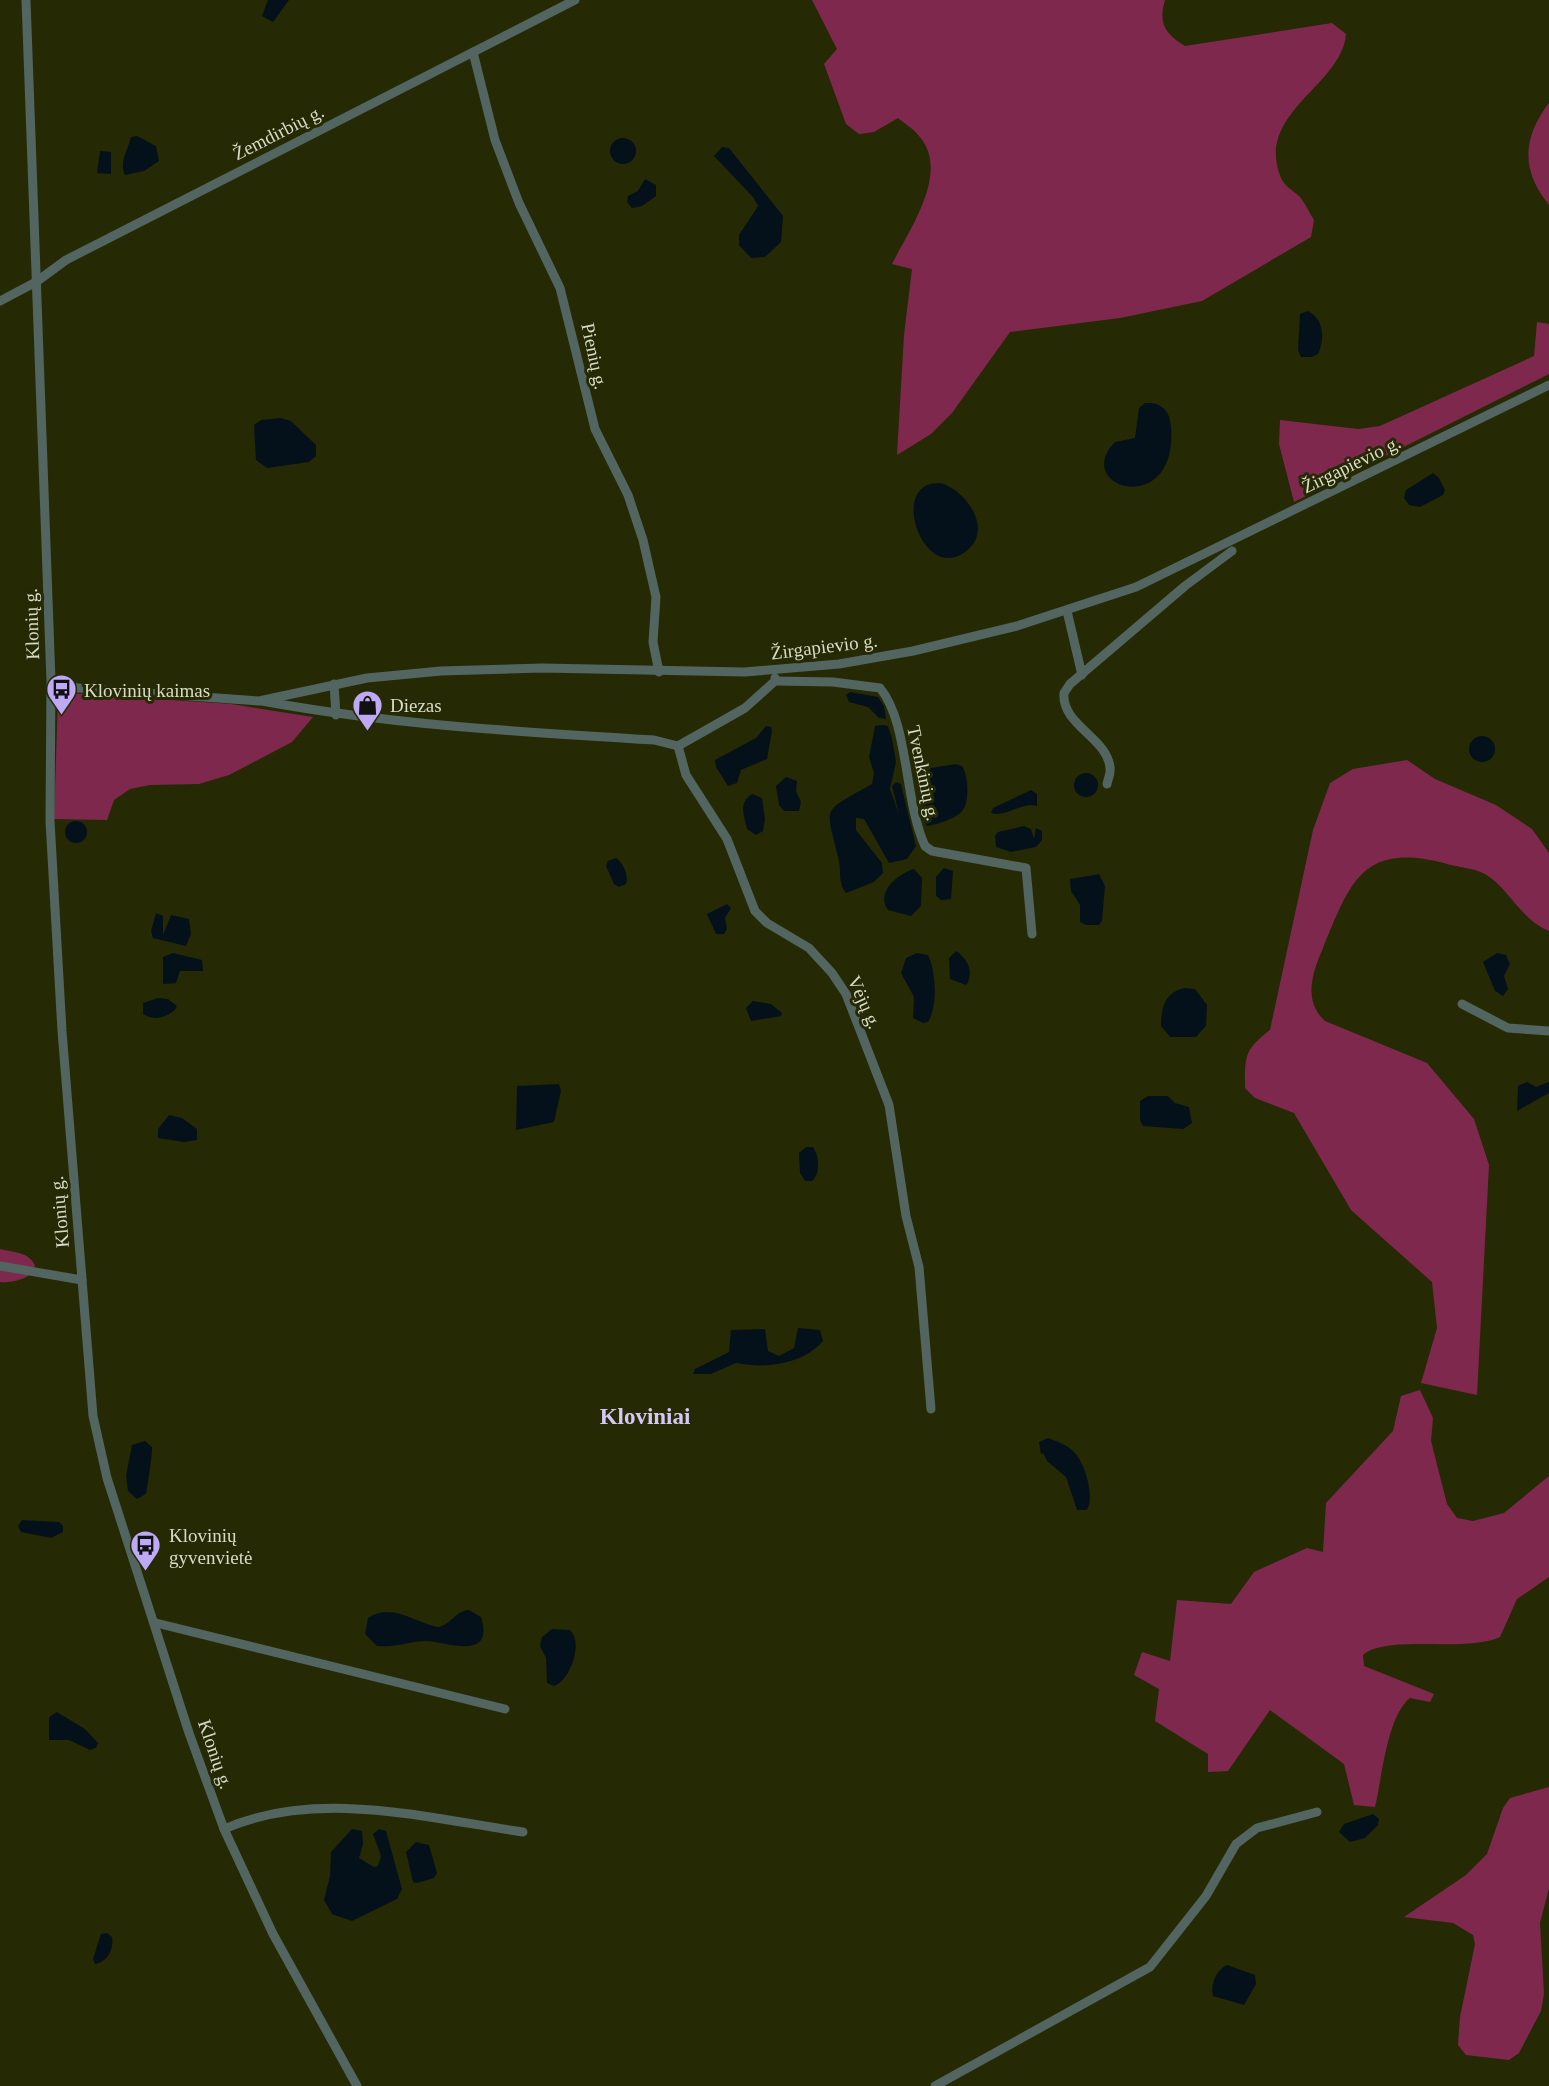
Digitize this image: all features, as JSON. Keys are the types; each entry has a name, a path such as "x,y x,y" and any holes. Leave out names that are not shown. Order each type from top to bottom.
{"street":[{"name":"Klonių g.","path":"26,0 51,687 50,821 62,1031 93,1416 107,1478 156,1623 189,1733 224,1829 273,1934 357,2086"},
{"name":"Žemdirbių g.","path":"0,301 36,282 66,260 575,0"},
{"name":"Pienių g.","path":"473,52 495,140 519,203 560,288 595,429 628,495 643,540 656,597 653,642 659,672"},
{"name":"Žirgapievio g.","path":"51,687 259,701 367,678 498,669 659,672 775,670 913,651 1067,611 1174,570 1549,385"},
{"path":"1107,784 1111,767 1105,753 1084,731 1063,701 1070,684 1185,586 1233,551"},
{"path":"1067,611 1082,675"},
{"path":"259,701 336,715 503,732 654,740 678,746 745,708 775,681 775,670"},
{"name":"Tvenkinių g.","path":"775,681 833,682 880,688 887,697 896,723 909,795 925,846 932,851 1026,868 1032,934"},
{"path":"334,684 336,715"},
{"name":"Vėjų g.","path":"678,746 686,775 727,839 755,911 766,923 809,948 846,993 889,1105 906,1216 919,1267 931,1409"},
{"path":"1462,1004 1508,1028 1549,1031"},
{"path":"0,1266 82,1280"},
{"path":"156,1623 505,1709"},
{"path":"224,1829 256,1816 321,1808 379,1812 523,1832"},
{"path":"934,2086 1150,1967 1206,1896 1236,1844 1257,1828 1317,1812"}],"shaded area":[{"path":"268,0 289,0 273,22 262,16"},
{"path":"812,0 1165,0 1162,15 1165,27 1172,37 1185,46 1332,23 1346,34 1341,52 1289,118 1279,135 1276,155 1282,181 1300,197 1314,220 1311,237 1202,301 1120,318 1010,332 952,413 931,434 897,455 904,335 912,269 892,264 924,201 931,166 928,150 917,133 898,118 874,132 859,134 846,124 824,64 837,49"},
{"path":"1549,103 1549,205 1533,180 1528,154 1534,129"},
{"path":"137,136 156,146 159,161 144,171 125,175 125,156 131,137"},
{"path":"623,138 632,142 636,151 632,160 623,164 614,160 610,151 614,142"},
{"path":"722,147 729,148 783,216 781,242 765,257 751,258 739,245 739,235 758,206 753,197 714,156"},
{"path":"100,151 111,152 111,174 97,173"},
{"path":"645,179 656,185 656,196 642,206 632,208 627,202 628,196 638,191"},
{"path":"1308,311 1320,324 1322,342 1318,354 1301,357 1298,350 1300,314"},
{"path":"1537,322 1549,324 1549,374 1294,502 1279,444 1280,420 1358,429 1380,426 1534,356"},
{"path":"1145,403 1164,408 1169,418 1169,456 1159,475 1145,485 1129,486 1115,482 1106,472 1105,458 1115,442 1135,438 1139,408"},
{"path":"281,418 291,421 316,445 316,456 309,462 267,468 256,460 254,425 261,420"},
{"path":"1433,473 1445,490 1443,495 1420,507 1409,505 1404,498 1406,490"},
{"path":"941,483 961,495 969,504 978,525 972,546 962,554 947,558 934,553 923,542 916,527 914,511 916,496 925,486"},
{"path":"850,692 878,697 884,706 886,719 879,718 868,707 849,702 846,695"},
{"path":"69,693 231,704 313,717 292,742 229,775 199,784 150,785 130,789 114,800 107,820 54,819 58,697"},
{"path":"766,726 771,727 772,731 767,759 741,770 737,783 728,786 716,767 715,760 756,738"},
{"path":"875,726 888,726 896,762 890,789 899,814 892,786 896,782 901,784 916,846 907,859 889,863 864,819 856,818 856,830 882,863 883,873 874,882 846,893 841,882 831,829 831,812 843,801 872,784 874,773 869,757"},
{"path":"1482,736 1491,740 1495,749 1491,758 1482,762 1473,758 1469,749 1473,740"},
{"path":"1407,760 1435,779 1496,805 1532,829 1549,853 1549,931 1530,919 1501,887 1481,872 1416,858 1394,858 1377,864 1363,873 1342,904 1313,977 1314,1005 1325,1021 1427,1063 1474,1119 1489,1165 1477,1395 1421,1383 1437,1328 1432,1282 1351,1210 1294,1113 1255,1098 1245,1088 1248,1054 1255,1043 1270,1030 1313,830 1330,783 1353,769"},
{"path":"956,764 962,766 966,775 965,806 952,818 927,826 920,815 918,780 931,768"},
{"path":"1086,773 1097,780 1098,785 1091,796 1086,797 1075,790 1074,785 1081,774"},
{"path":"786,777 797,781 796,791 801,802 799,811 784,811 779,805 776,786"},
{"path":"1031,790 1037,794 1037,806 991,813 993,808"},
{"path":"752,794 762,798 765,819 763,831 756,835 747,829 743,810 745,801"},
{"path":"76,821 84,824 87,832 84,840 76,843 68,840 65,832 68,824"},
{"path":"1024,826 1031,829 1034,839 1036,828 1042,831 1042,840 1036,847 1011,852 996,847 995,836 998,832"},
{"path":"616,858 627,877 626,884 619,887 614,884 606,866 608,861"},
{"path":"944,868 953,871 951,899 941,900 936,896 936,877"},
{"path":"914,869 922,878 921,906 911,916 888,910 884,897 886,891 901,875"},
{"path":"1099,874 1105,886 1102,921 1099,925 1086,925 1080,922 1080,905 1071,891 1070,879"},
{"path":"727,904 731,908 725,918 727,929 724,934 716,934 707,914"},
{"path":"156,913 163,916 163,935 171,915 189,919 191,934 186,946 153,938 151,931"},
{"path":"956,951 970,971 966,985 950,979 949,958"},
{"path":"173,953 202,960 203,971 180,971 176,983 163,984 163,957"},
{"path":"917,953 928,955 934,979 935,998 931,1015 928,1022 923,1023 913,1018 914,997 901,973 906,958"},
{"path":"1497,953 1506,955 1510,964 1504,976 1508,989 1503,996 1495,991 1483,962"},
{"path":"1185,988 1195,989 1207,1005 1206,1026 1196,1037 1170,1037 1161,1026 1163,1007 1173,993"},
{"path":"158,998 168,999 177,1006 175,1010 159,1018 143,1014 143,1003"},
{"path":"753,1001 771,1004 782,1013 781,1016 751,1021 746,1008"},
{"path":"1527,1082 1536,1087 1549,1082 1549,1093 1517,1111 1518,1086"},
{"path":"559,1084 561,1091 554,1122 516,1130 517,1086"},
{"path":"1148,1096 1168,1096 1175,1103 1189,1107 1192,1123 1183,1129 1143,1126 1140,1120 1140,1101"},
{"path":"169,1115 182,1118 197,1129 197,1140 184,1142 158,1138 158,1129"},
{"path":"806,1147 813,1147 818,1160 817,1174 812,1181 805,1181 800,1173 799,1153"},
{"path":"0,1249 28,1257 34,1263 32,1273 13,1281 0,1282"},
{"path":"798,1328 820,1330 823,1341 794,1360 770,1365 736,1363 711,1374 693,1374 695,1369 729,1352 731,1330 765,1329 768,1351 779,1356 794,1348"},
{"path":"1420,1390 1433,1418 1431,1441 1447,1504 1457,1518 1473,1521 1504,1513 1549,1476 1549,1577 1517,1599 1500,1637 1468,1644 1390,1646 1374,1649 1363,1655 1364,1666 1434,1694 1430,1702 1410,1698 1402,1707 1386,1748 1375,1807 1354,1805 1344,1764 1270,1710 1228,1771 1208,1772 1208,1754 1155,1721 1159,1689 1134,1675 1142,1652 1170,1661 1177,1600 1231,1604 1254,1572 1307,1548 1323,1552 1326,1503 1393,1431 1401,1396"},
{"path":"1048,1438 1071,1449 1081,1463 1089,1489 1087,1510 1077,1510 1066,1477 1041,1454 1039,1442"},
{"path":"145,1441 152,1447 150,1470 146,1494 137,1499 128,1491 126,1476 132,1445"},
{"path":"22,1520 59,1522 63,1526 63,1532 51,1538 21,1532 18,1526"},
{"path":"469,1610 481,1617 483,1631 481,1640 475,1645 456,1646 427,1641 377,1646 365,1634 368,1618 385,1612 394,1612 438,1627"},
{"path":"552,1629 570,1630 576,1644 570,1670 560,1683 554,1686 547,1683 546,1658 540,1646 542,1637"},
{"path":"57,1712 85,1729 98,1743 96,1748 90,1750 69,1740 49,1740 49,1717"},
{"path":"1549,1787 1549,1888 1540,1923 1544,1994 1541,2011 1519,2053 1509,2060 1466,2055 1458,2045 1460,2017 1475,1944 1473,1935 1453,1923 1404,1917 1466,1875 1487,1854 1503,1808 1510,1798"},
{"path":"1373,1814 1379,1819 1378,1825 1365,1838 1350,1842 1339,1832 1344,1824"},
{"path":"352,1829 362,1831 363,1844 359,1858 374,1867 378,1866 381,1856 373,1834 379,1829 386,1831 402,1889 397,1899 352,1921 332,1914 324,1900 330,1876 331,1852"},
{"path":"416,1842 429,1845 437,1873 434,1878 417,1883 413,1882 406,1852"},
{"path":"107,1933 112,1937 111,1950 107,1957 95,1964 93,1959 101,1934"},
{"path":"1227,1965 1255,1975 1256,1984 1244,2005 1213,1996 1215,1978"}],"place":[{"name":"Klovinių kaimas","path":"61,717"},
{"name":"Diezas","path":"367,732"},
{"name":"Klovinių gyvenvietė","path":"146,1573"}],"district":[{"name":"Kloviniai","path":"645,1416"}]}
